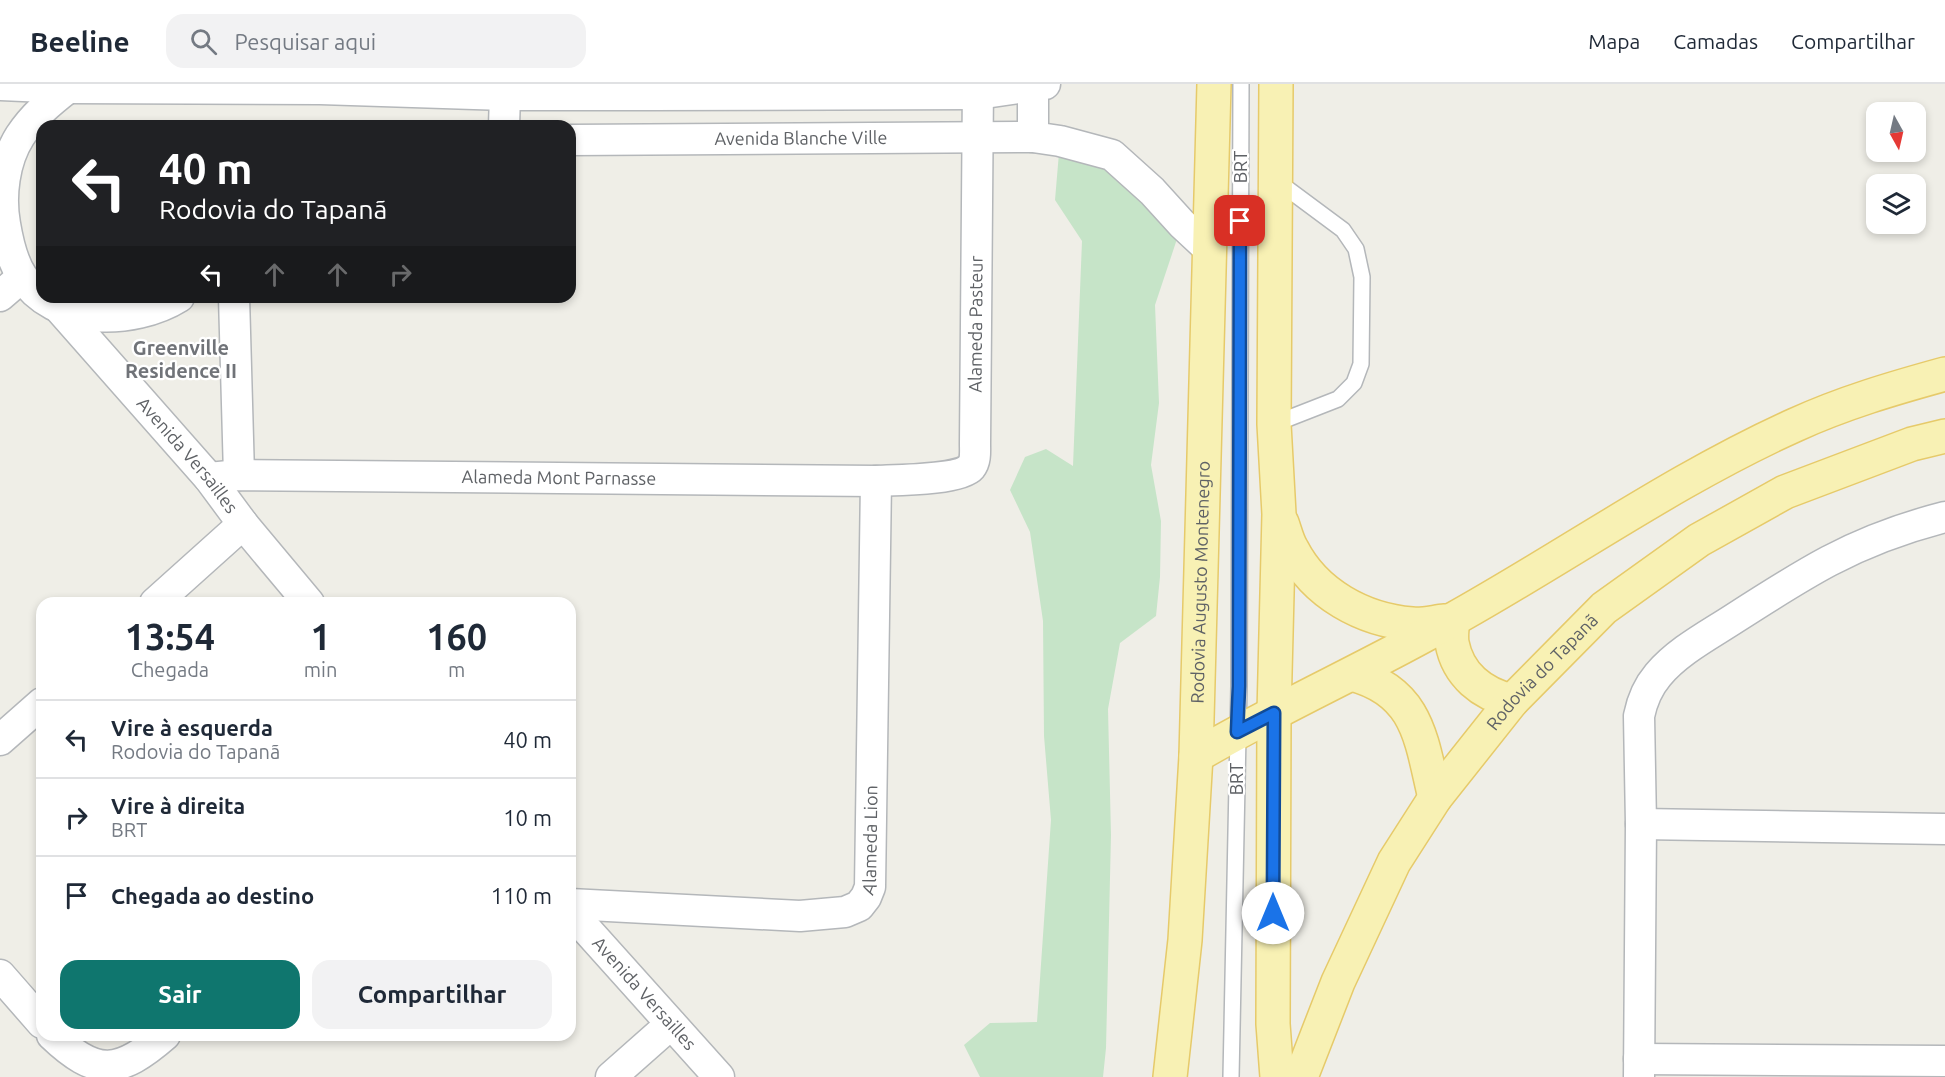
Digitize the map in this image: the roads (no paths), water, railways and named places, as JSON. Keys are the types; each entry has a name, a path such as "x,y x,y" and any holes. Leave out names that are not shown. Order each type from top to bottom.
{"main road":[{"name":"Rodovia Augusto Montenegro","path":"1170,1077 1185,940 1196,756 1214,84"},
{"path":"1276,84 1274,424 1279,514 1274,713 1273,1024 1277,1077"},
{"path":"1196,756 1237,732 1452,620 1671,488 1796,424 1882,392 1945,374"},
{"name":"Rodovia do Tapanã","path":"1301,1077 1314,1040 1366,919 1394,862 1435,798 1512,701 1604,608 1699,540 1785,492 1912,444 1945,436"},
{"path":"1279,514 1292,549 1308,572 1342,604 1377,619 1415,624 1452,620"},
{"path":"1452,620 1452,642 1459,664 1472,682 1490,695 1512,701"},
{"path":"1352,674 1368,678 1383,686 1407,708 1419,733 1435,798"}],"street":[{"path":"0,86 68,88 320,86 505,95 647,89 978,89 1039,86 1033,137"},
{"path":"36,294 11,286 3,215 6,168 19,137 38,111 68,88"},
{"name":"Alameda Pasteur","path":"876,481 957,474 969,470 974,462 978,89"},
{"path":"504,120 505,95"},
{"name":"Avenida Blanche Ville","path":"576,140 1033,137 1060,141 1112,155 1152,190 1182,224 1210,250"},
{"path":"51,303 60,309 86,315 141,313 168,303"},
{"path":"234,303 239,475"},
{"name":"Avenida Versailles","path":"60,309 208,478 304,597"},
{"name":"Alameda Mont Parnasse","path":"208,478 239,475 876,481"},
{"name":"Alameda Lion","path":"576,904 800,916 845,912 859,906 866,897 870,887 876,481"},
{"path":"1945,517 1887,536 1830,560 1782,588 1675,658 1658,675 1645,695 1639,717 1641,824 1639,1068 1945,1061"},
{"path":"162,597 243,524"},
{"path":"0,740 36,708"},
{"path":"1641,824 1945,829"},
{"name":"Avenida Versailles","path":"576,918 719,1077"},
{"path":"0,975 36,1016"},
{"path":"611,1077 671,1024"},
{"path":"57,1041 77,1060 105,1070 118,1069 132,1062 158,1041"}],"lane":[{"name":"BRT","path":"1231,1077 1239,662 1241,84"},
{"path":"1274,424 1338,399 1354,383 1361,364 1362,277 1356,249 1343,230 1275,180"}],"district":[{"name":"Greenville Residence II","path":"181,360"}]}
